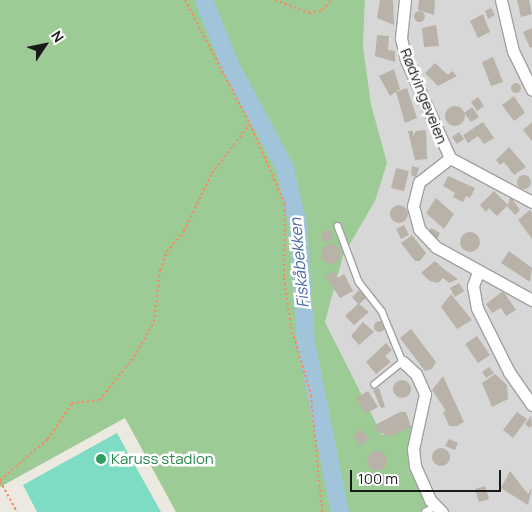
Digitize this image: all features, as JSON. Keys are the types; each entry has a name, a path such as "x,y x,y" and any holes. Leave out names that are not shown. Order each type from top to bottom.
{"street":[{"name":"Rødvingeveien","path":"405,0 401,38 406,60 450,158 532,202"},
{"path":"501,0 515,57 532,90"},
{"path":"450,158 419,182 415,218 425,239 478,272 504,282 532,300"},
{"path":"478,272 473,286 477,308 509,372 532,404"},
{"path":"403,362 416,374 425,394 412,457 434,510"}],"lane":[{"path":"338,226 359,282 382,311 403,362 375,385"}],"path":[{"path":"185,0 250,124 286,212 284,278 291,327 311,395 322,512"},
{"path":"275,0 309,13 322,10 332,0"},
{"path":"17,512 0,481 48,439 72,403 100,400 134,357 154,322 160,270 167,252 184,231 212,173 250,124"}],"shaded area":[{"path":"365,0 532,0 532,512 440,512 418,485 416,424 382,435 325,322 343,256 375,201 386,160 371,104 363,46"}],"green space":[{"path":"0,0 365,0 363,46 371,104 387,163 375,201 343,256 325,322 382,435 416,424 418,485 440,512 176,512 125,418 0,487"},
{"name":"Karuss stadion","path":"117,433 161,512 37,512 23,485"}],"building":[{"path":"380,0 393,0 394,25 377,18"},
{"path":"419,0 435,0 434,15 418,10"},
{"path":"517,0 529,0 532,14 521,17"},
{"path":"491,8 495,15 488,19 485,11"},
{"path":"419,10 425,16 419,22 413,16"},
{"path":"483,14 490,32 478,38 470,21"},
{"path":"436,25 439,46 424,47 422,28"},
{"path":"532,28 532,47 530,48 523,32"},
{"path":"377,35 389,36 388,50 395,51 395,62 375,56"},
{"path":"493,57 503,82 491,86 482,62"},
{"path":"435,63 448,75 452,71 457,76 438,86 425,73"},
{"path":"394,69 400,89 390,96 379,76"},
{"path":"514,83 518,83 521,88 520,92 514,93 511,90 511,86"},
{"path":"407,88 417,118 405,123 396,92"},
{"path":"514,96 525,113 514,121 502,105"},
{"path":"478,97 484,106 477,111 471,102"},
{"path":"455,106 462,109 465,116 462,123 455,126 448,123 445,116 448,109"},
{"path":"472,107 479,117 471,122 464,113"},
{"path":"483,122 494,138 484,144 478,136 468,143 463,135"},
{"path":"532,122 532,141 523,130"},
{"path":"426,130 427,159 415,160 408,131 413,131 413,136 416,131"},
{"path":"459,132 464,139 457,144 452,137"},
{"path":"509,147 526,167 514,175 504,162 500,165 496,160"},
{"path":"412,166 419,168 416,177 411,175"},
{"path":"396,168 409,171 404,191 391,188"},
{"path":"524,175 529,177 531,182 529,187 524,189 519,187 517,182 519,177"},
{"path":"448,176 475,188 470,198 466,196 463,202 453,197 455,193 443,186"},
{"path":"494,191 508,205 510,196 520,210 515,215 507,206 497,216 489,208 486,212 480,205"},
{"path":"436,198 454,214 444,229 426,213"},
{"path":"395,205 403,205 408,210 406,221 395,223 390,218 390,210"},
{"path":"530,210 532,213 532,239 518,220"},
{"path":"404,225 409,235 401,239 396,229"},
{"path":"431,228 440,233 437,239 428,233"},
{"path":"329,230 332,231 332,241 325,242 322,241 321,234 322,231"},
{"path":"470,232 477,235 480,242 477,249 470,252 463,249 460,242 463,235"},
{"path":"412,235 426,253 420,261 415,261 401,243"},
{"path":"331,244 338,247 341,254 338,261 331,264 324,261 321,254 324,247"},
{"path":"509,251 532,268 530,282 501,263"},
{"path":"435,261 458,279 449,283 443,278 438,283 430,281 421,273"},
{"path":"334,271 338,278 344,274 353,291 340,298 325,276"},
{"path":"459,283 464,291 455,297 450,288"},
{"path":"359,290 366,298 359,304 369,312 354,325 345,316 358,304 352,297"},
{"path":"503,291 516,310 506,316 501,308 492,313 486,304"},
{"path":"451,294 472,320 457,329 441,307"},
{"path":"379,320 385,326 379,332 373,326"},
{"path":"363,322 374,332 359,345 351,336"},
{"path":"411,329 436,362 432,369 425,371 400,338"},
{"path":"477,336 490,355 478,363 465,344"},
{"path":"386,343 392,350 385,356 391,362 376,374 366,362"},
{"path":"489,367 494,373 486,378 482,372"},
{"path":"495,374 507,385 508,399 492,407 482,383"},
{"path":"443,376 464,422 457,426 449,426 443,412 446,411 432,390"},
{"path":"398,380 406,380 411,385 409,396 398,398 393,393 393,385"},
{"path":"379,388 385,407 381,408 373,390"},
{"path":"368,391 378,407 365,414 356,398"},
{"path":"400,412 406,412 411,427 389,437 377,431 375,425"},
{"path":"517,412 527,419 513,438 503,430"},
{"path":"531,416 532,425 530,428 525,424"},
{"path":"361,429 369,439 361,446 353,436"},
{"path":"449,439 458,443 455,450 445,446"},
{"path":"437,448 445,448 450,453 448,464 437,466 432,461 432,453"},
{"path":"377,451 384,454 387,461 384,468 377,471 370,468 367,461 370,454"},
{"path":"510,471 528,494 532,488 528,505 501,488"},
{"path":"485,486 489,499 479,502 475,489"}],"waterway":[{"name":"Fiskåbekken","path":"204,0 230,65 285,168 298,226 306,343 340,512"}],"place":[{"name":"Karuss stadion","path":"101,459"}]}
